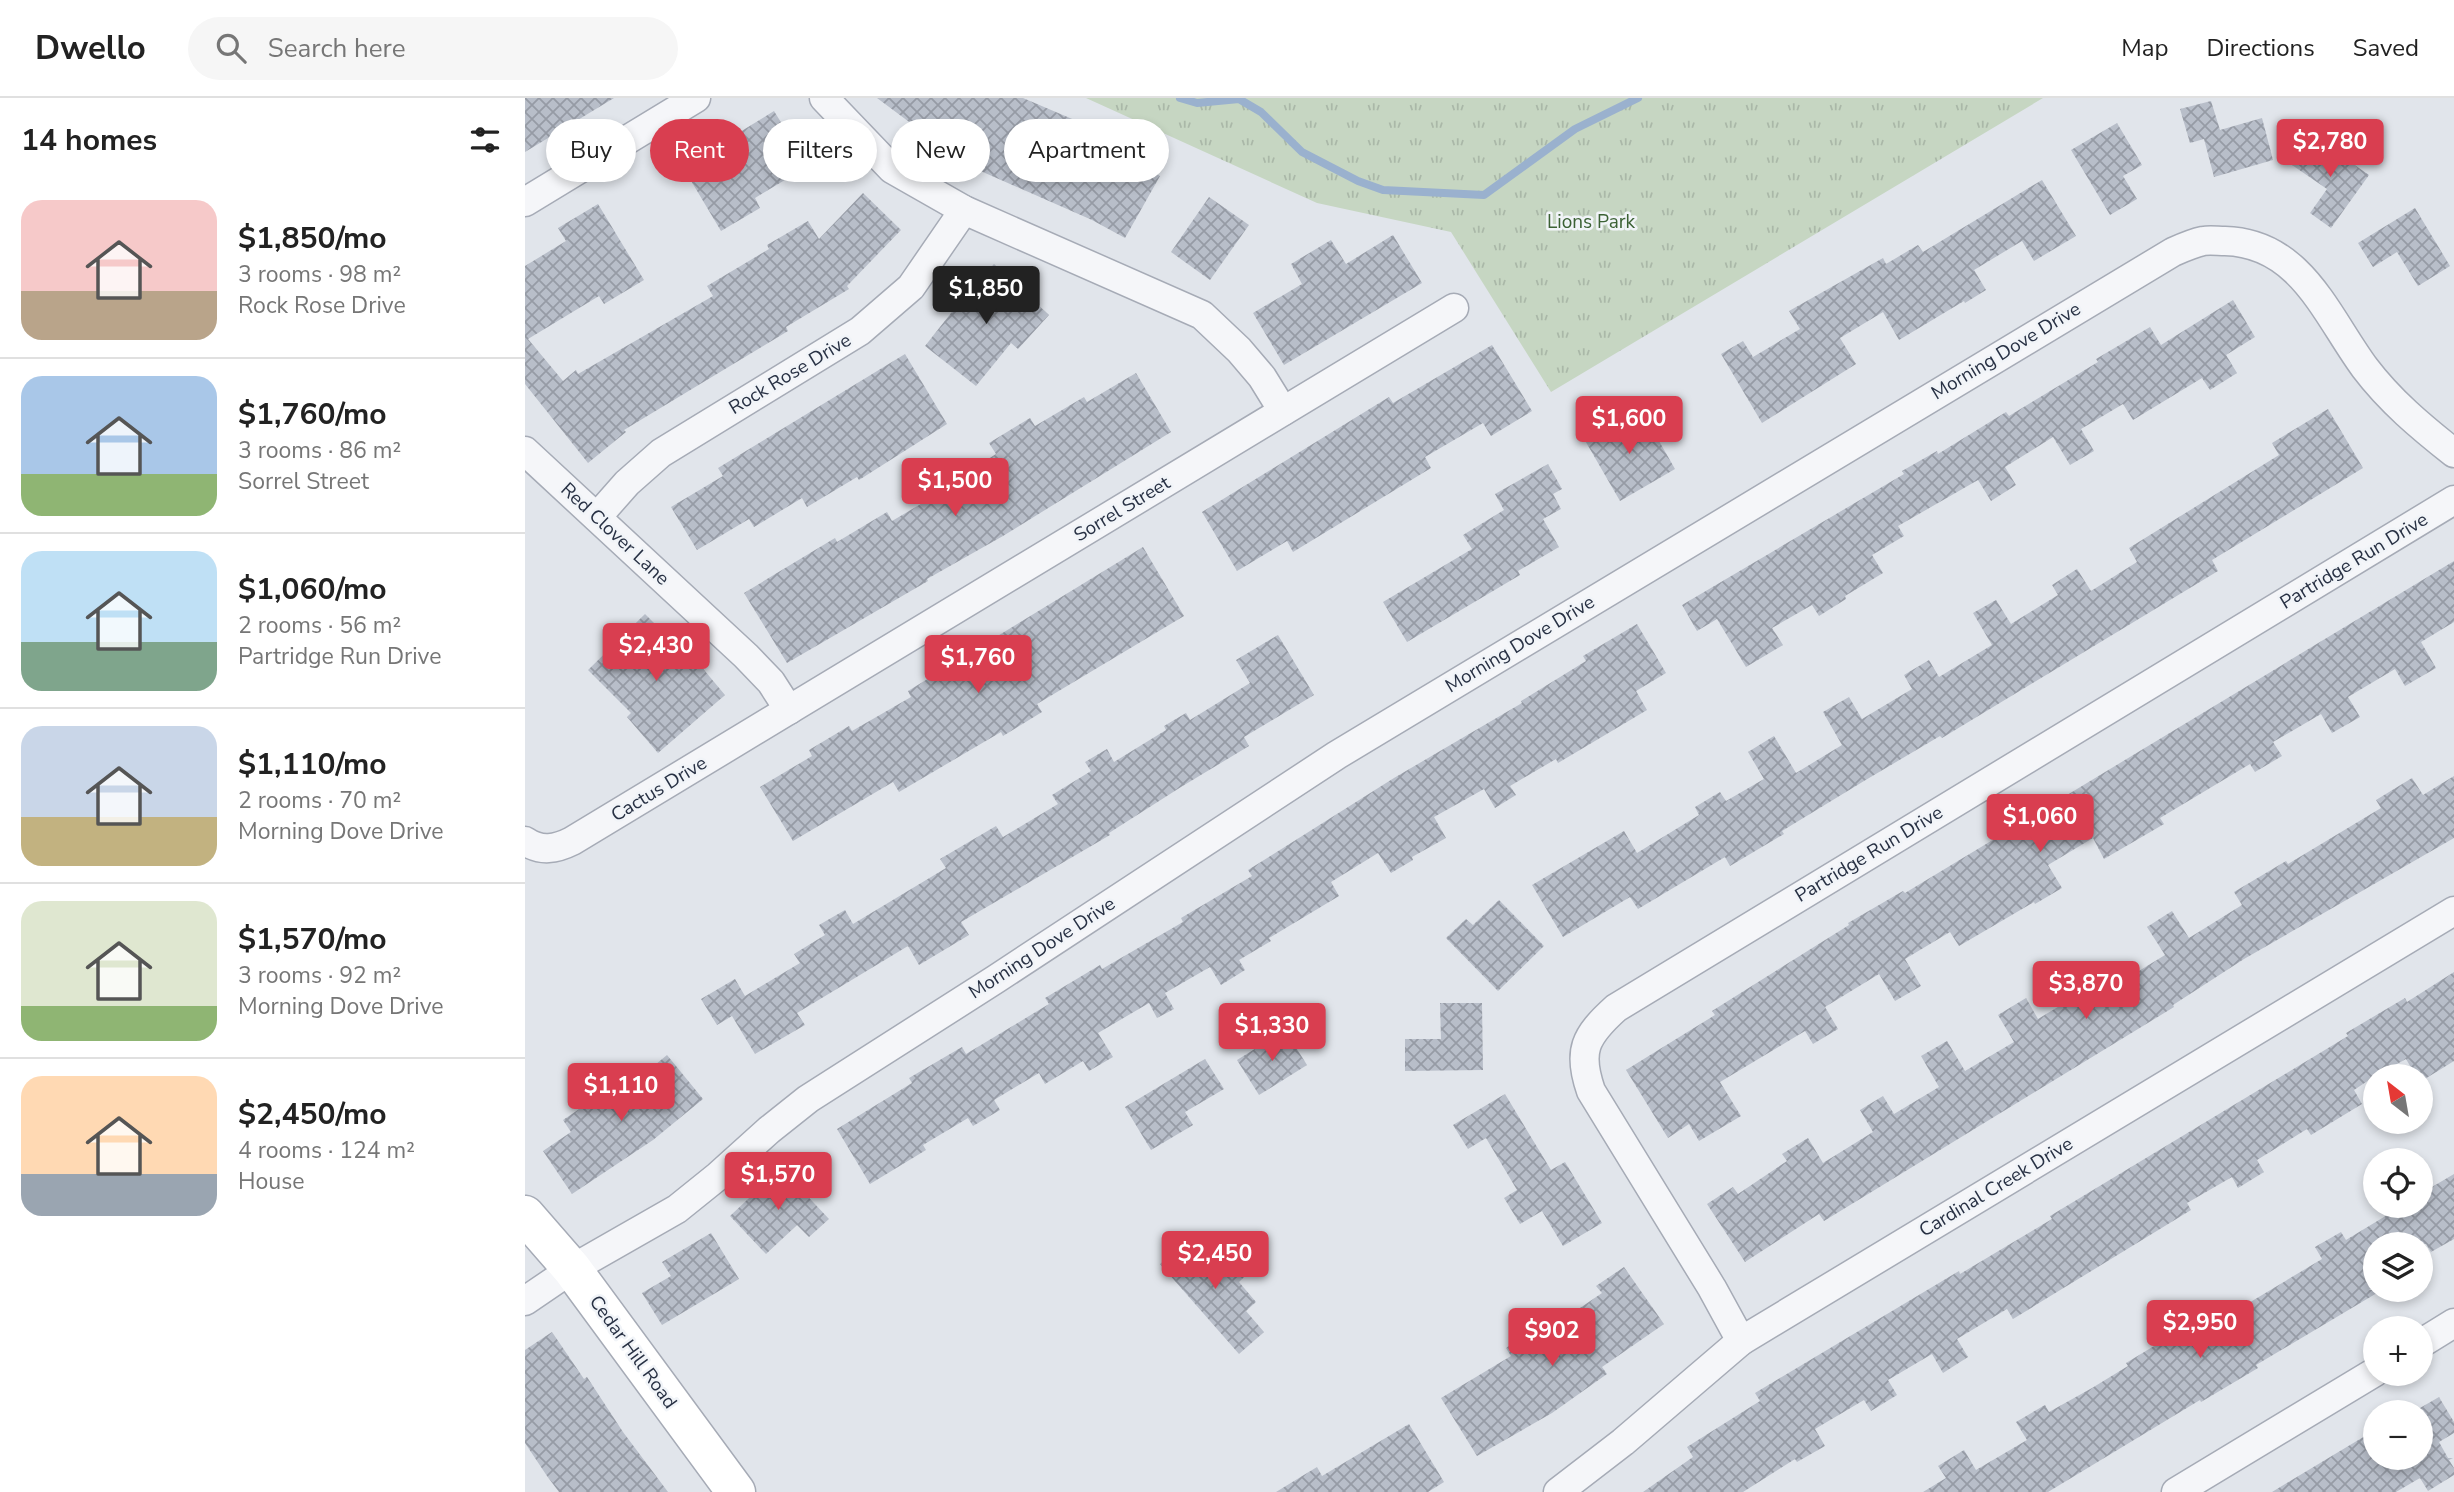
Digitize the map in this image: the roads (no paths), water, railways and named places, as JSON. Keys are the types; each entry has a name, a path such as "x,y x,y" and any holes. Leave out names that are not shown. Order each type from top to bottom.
{"street":[{"path":"525,202 696,98"},
{"path":"824,98 891,169 964,210 1202,315 1239,350 1262,377 1283,411"},
{"name":"Rock Rose Drive","path":"597,517 627,483 661,453 860,331 888,309 911,287 964,210"},
{"name":"Morning Dove Drive","path":"525,1301 572,1269 677,1209 808,1098 996,979 1337,755 2173,252 2204,241 2237,242 2265,248 2288,263 2310,286 2365,367 2389,397 2454,453"},
{"name":"Sorrel Street","path":"789,710 1454,308"},
{"name":"Red Clover Lane","path":"525,451 746,656 771,682 789,710"},
{"name":"Partridge Run Drive","path":"1741,1341 1712,1288 1591,1091 1583,1067 1586,1045 1596,1026 1616,1008 2454,500"},
{"name":"Cactus Drive","path":"525,841 540,848 561,847 789,710"},
{"name":"Cardinal Creek Drive","path":"1560,1491 1623,1442 1741,1341 2454,911"},
{"name":"Cedar Hill Road","path":"525,1215 572,1269 736,1492"},
{"path":"2433,1336 2454,1323"},
{"path":"2176,1492 2363,1379"}],"waterway":[{"path":"1180,98 1197,103 1239,99 1261,112 1302,152 1358,181 1383,190 1484,195 1575,129 1638,98"}],"park label":[{"name":"Lions Park","path":"1591,222"}]}
